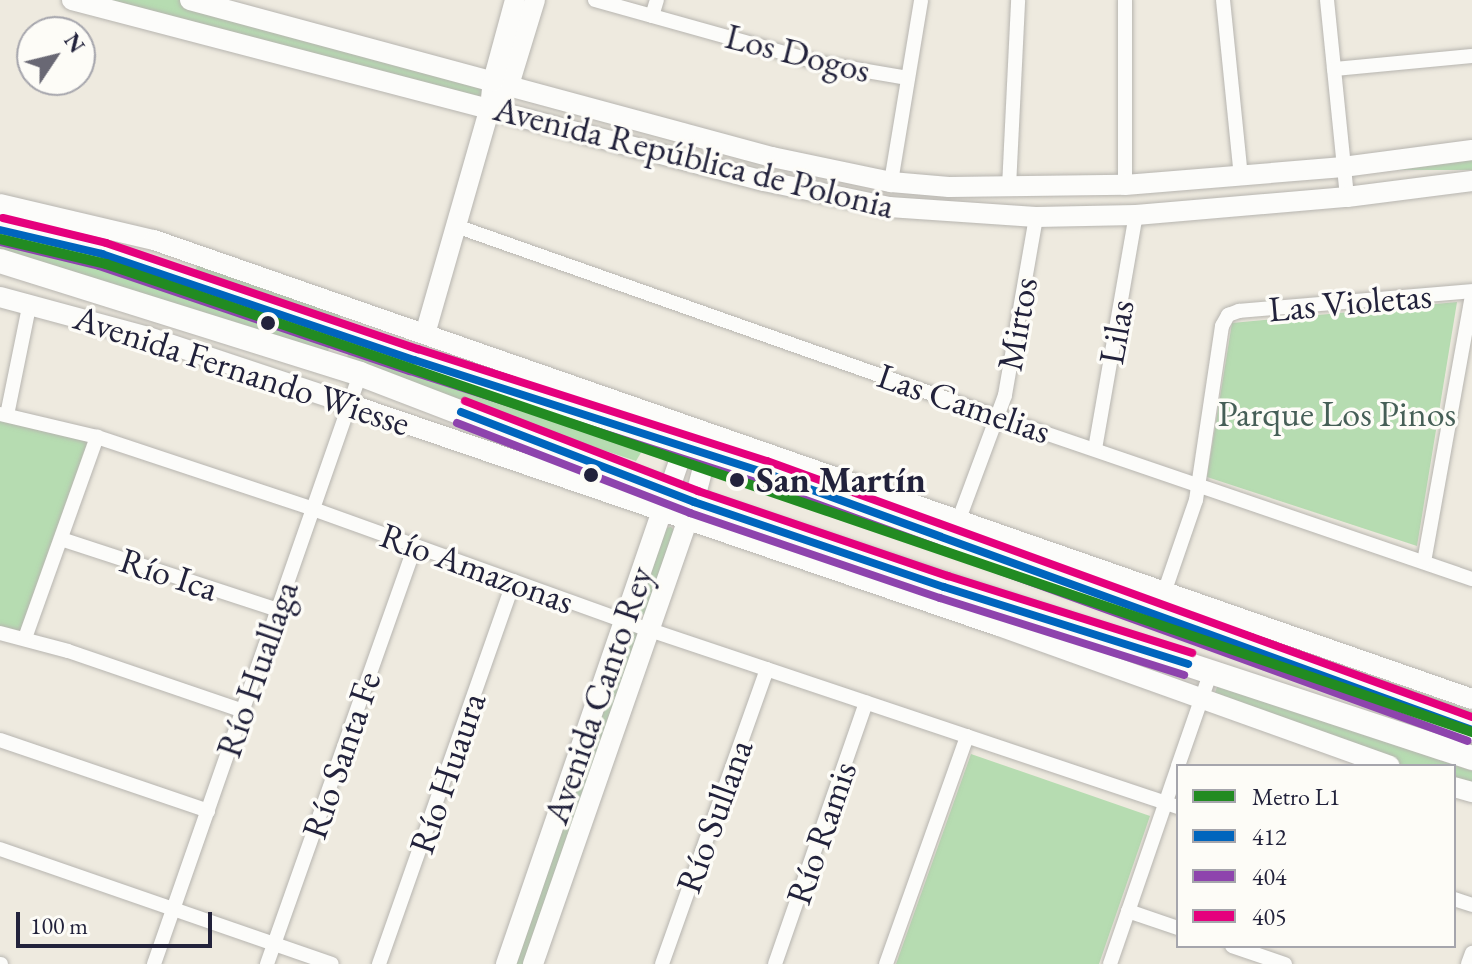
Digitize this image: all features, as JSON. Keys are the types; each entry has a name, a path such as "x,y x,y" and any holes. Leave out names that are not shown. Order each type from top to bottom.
{"main road":[{"name":"Avenida República de Polonia","path":"72,0 853,202 1036,217 1136,215 1347,197 1472,181"},
{"name":"Avenida República de Polonia","path":"190,0 772,157 891,182 949,187 1125,185 1343,167 1472,150"},
{"path":"501,83 515,0"},
{"path":"425,334 490,108 535,0"},
{"name":"Avenida Fernando Wiesse","path":"0,204 154,240 425,334 881,513 1472,730"},
{"name":"Avenida Fernando Wiesse","path":"0,230 102,254 698,441 959,519 1472,699"},
{"name":"Avenida Fernando Wiesse","path":"0,261 360,374 690,511 1384,764"},
{"name":"Avenida Fernando Wiesse","path":"0,297 30,302 148,337 349,404 664,501"},
{"name":"Avenida Canto Rey","path":"506,964 664,501 698,441"},
{"name":"Avenida Canto Rey","path":"533,964 690,511 698,441"},
{"name":"Avenida Fernando Wiesse","path":"690,511 1211,671 1472,758"}],"street":[{"name":"Los Dogos","path":"595,0 820,63 908,78"},
{"path":"652,16 657,0"},
{"path":"891,182 921,0"},
{"path":"1009,187 1018,0"},
{"path":"1125,0 1125,185"},
{"path":"1223,0 1241,177"},
{"path":"1327,0 1347,197"},
{"path":"1334,69 1472,56"},
{"name":"Lilas","path":"1095,449 1136,215"},
{"name":"Mirtos","path":"959,519 1005,395 1036,217"},
{"name":"Las Camelias","path":"456,226 998,417 1472,579"},
{"path":"1424,562 1472,294"},
{"name":"Las Violetas","path":"1197,484 1222,326 1228,315 1239,311 1472,294"},
{"path":"3,415 30,302"},
{"name":"Río Huallaga","path":"154,964 360,374"},
{"name":"Río Amazonas","path":"3,415 97,437 313,509 650,630 1172,804"},
{"path":"25,638 97,437"},
{"path":"1164,593 1196,500 1197,484"},
{"name":"Río Ica","path":"61,539 278,610"},
{"name":"Río Santa Fe","path":"267,964 415,545"},
{"name":"Río Huaura","path":"379,964 514,581"},
{"path":"0,633 25,638 243,711"},
{"name":"Río Sullana","path":"662,964 767,669"},
{"path":"1179,764 1211,671"},
{"name":"Río Ramis","path":"775,964 866,702"},
{"path":"886,964 967,736"},
{"path":"0,740 208,811"},
{"path":"1110,964 1172,804 1176,779"},
{"path":"0,849 332,964"},
{"path":"1128,911 1176,927"},
{"path":"1238,948 1285,964"},
{"path":"1468,964 1472,953"}],"green space":[{"path":"108,0 180,0 486,82 483,94 478,97"},
{"path":"1366,158 1472,158 1472,170 1366,170"},
{"path":"0,235 37,243 332,338 326,358 0,256"},
{"path":"199,262 343,311 337,328 193,275"},
{"name":"Parque Los Pinos","path":"1457,302 1417,546 1207,477 1232,323"},
{"path":"351,345 640,443 642,451 636,461 345,364"},
{"path":"0,414 97,437 25,638 0,633"},
{"path":"671,527 676,532 646,615 639,614 635,609 665,528"},
{"path":"1057,565 1472,711 1472,721 1054,571"},
{"path":"626,633 639,633 527,964 510,964"},
{"path":"1218,684 1452,764 1400,764 1213,699"},
{"path":"971,754 1150,816 1099,964 896,964"},
{"path":"1456,766 1472,771 1472,788 1456,783"}],"metro line":[{"name":"L1","path":"0,239 106,264 1472,732"}],"transit line":[{"name":"405","path":"3,218 106,243 418,349 767,461 1472,717"},
{"name":"412","path":"0,230 102,254 414,360 763,472 1472,730"},
{"name":"404","path":"0,242 99,266 410,371 759,483 1468,741"},
{"name":"405","path":"465,401 698,491 948,576 1192,653"},
{"name":"412","path":"461,412 694,502 944,587 1188,664"},
{"name":"404","path":"457,423 690,513 940,598 1184,675"}],"place":[{"name":"San Martín","path":"737,480"}]}
